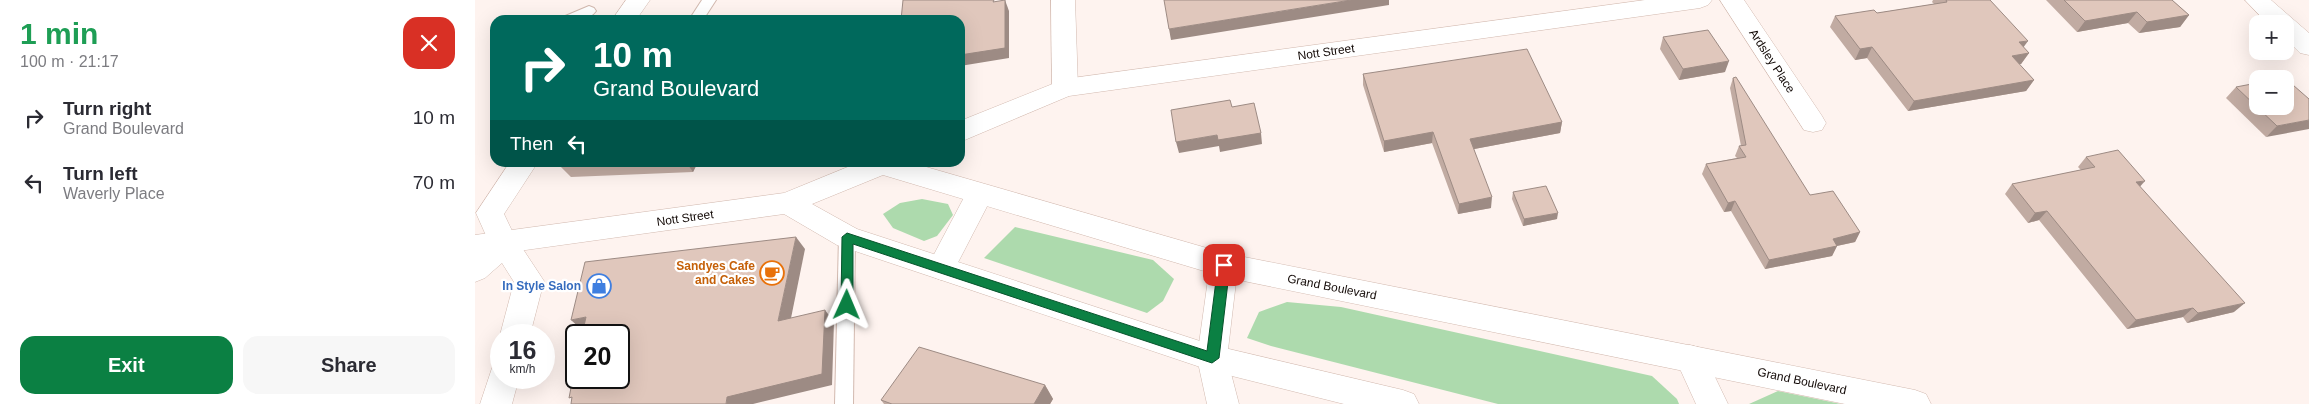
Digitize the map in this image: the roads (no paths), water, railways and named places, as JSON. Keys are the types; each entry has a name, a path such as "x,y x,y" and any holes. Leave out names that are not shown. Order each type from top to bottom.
{"street":[{"path":"628,15 638,0"},
{"path":"1063,0 1065,88"},
{"name":"Nott Street","path":"965,130 1065,88 1700,0"},
{"name":"Ardsley Place","path":"1732,0 1813,123"},
{"path":"2257,0 2274,15"},
{"path":"2294,33 2309,47"},
{"path":"518,324 529,281 504,243 490,213 522,167"},
{"name":"Nott Street","path":"475,246 787,203 878,167"},
{"name":"Grand Boulevard","path":"895,167 979,195 1224,265 1915,404"},
{"path":"941,268 979,195"},
{"path":"787,203 847,237 1212,358 1403,404"},
{"path":"475,270 504,243"},
{"path":"1223,404 1212,358 1224,265"},
{"path":"1690,358 1712,404"},
{"path":"496,404 500,389"}],"lane":[{"path":"700,15 709,0"},
{"path":"580,15 589,11"},
{"path":"844,404 847,237"}],"place":[{"name":"Sandyes Cafe and Cakes","path":"772,273"},
{"name":"In Style Salon","path":"599,286"}]}
